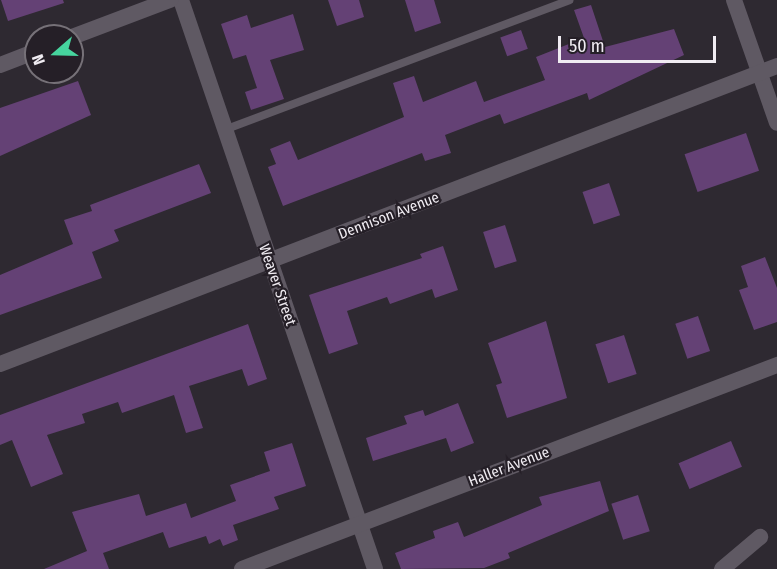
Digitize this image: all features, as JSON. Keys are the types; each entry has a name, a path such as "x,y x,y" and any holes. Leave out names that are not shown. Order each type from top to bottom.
{"street":[{"path":"84,32 170,0"},
{"name":"Weaver Street","path":"181,0 222,130 375,569"},
{"path":"734,0 777,123"},
{"path":"0,65 24,56"},
{"name":"Dennison Avenue","path":"0,364 777,66"},
{"name":"Haller Avenue","path":"242,569 777,364"},
{"path":"722,569 760,537"}],"lane":[{"path":"222,130 569,0"}],"building":[{"path":"1,0 63,0 64,3 8,21"},
{"path":"328,0 359,0 364,17 337,26"},
{"path":"405,0 434,0 441,23 415,32"},
{"path":"591,5 605,47 674,29 684,55 589,100 587,93 504,124 500,114 445,135 451,153 425,161 422,153 283,206 268,167 276,164 270,149 290,141 298,160 404,117 393,83 414,76 423,102 476,81 484,102 545,80 536,57 584,38 574,10"},
{"path":"293,14 304,50 270,60 284,99 251,110 245,92 257,88 246,55 233,59 221,24 247,15 251,28"},
{"path":"521,30 528,49 507,56 500,38"},
{"path":"69,84 79,84 91,115 0,156 0,108"},
{"path":"746,133 759,171 698,192 685,154"},
{"path":"199,164 211,193 114,230 119,241 92,252 102,278 0,315 0,275 73,244 64,220 92,211 90,205"},
{"path":"609,183 620,215 594,224 583,192"},
{"path":"505,225 517,261 495,268 483,232"},
{"path":"443,246 458,290 435,298 432,289 390,304 387,297 347,311 358,344 329,354 309,295 422,258 420,254"},
{"path":"765,257 777,288 777,322 754,330 739,290 748,287 741,266"},
{"path":"698,316 710,351 687,359 675,324"},
{"path":"546,321 567,398 507,418 496,385 502,383 488,343"},
{"path":"248,324 267,379 248,386 242,369 189,386 203,428 186,433 174,395 122,413 118,402 82,414 85,423 47,435 63,474 31,487 12,440 0,445 0,415"},
{"path":"624,335 637,374 608,383 595,344"},
{"path":"458,403 474,443 451,452 446,438 373,461 366,438 407,424 404,416 423,410 425,416"},
{"path":"731,441 742,467 689,489 679,463"},
{"path":"292,443 306,486 274,497 279,509 233,525 238,540 223,546 220,539 209,544 206,536 169,548 163,532 103,553 109,569 44,569 87,551 72,512 139,494 146,516 186,503 191,518 236,501 230,485 270,471 264,452"},
{"path":"600,481 609,511 508,553 510,558 484,568 401,569 395,553 435,538 433,531 458,522 464,537 542,505 539,497"},
{"path":"638,495 650,531 623,540 611,504"}]}
